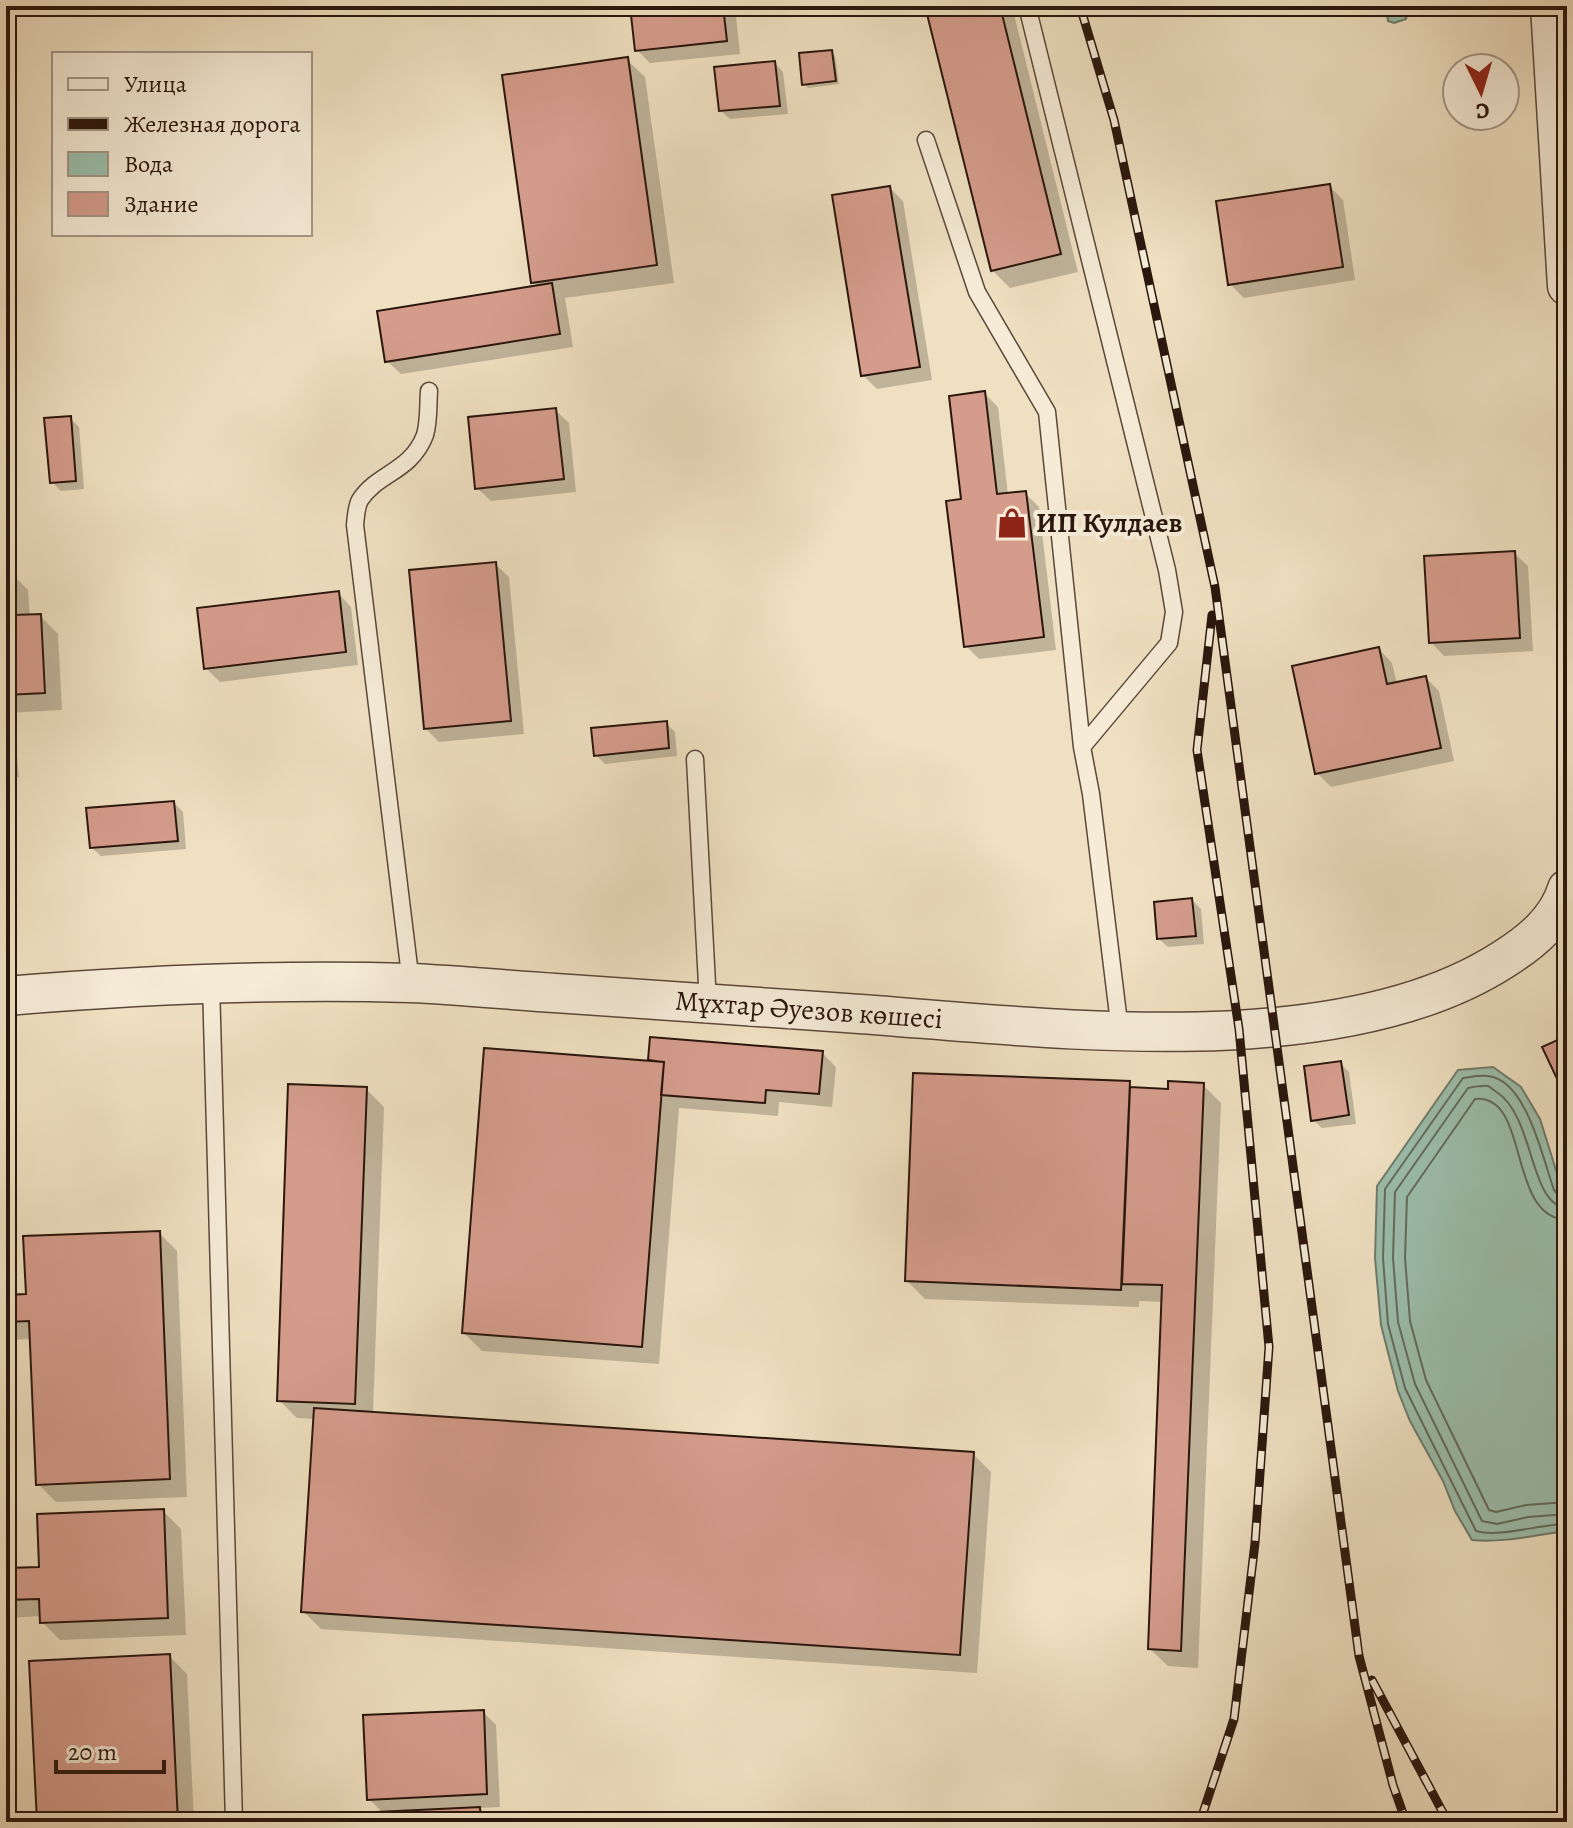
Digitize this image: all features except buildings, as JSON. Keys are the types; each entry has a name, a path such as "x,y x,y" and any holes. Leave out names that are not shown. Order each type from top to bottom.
{"street":[{"path":"1550,6 1567,286"},
{"name":"Мұхтар Әуезов көшесі","path":"6,996 211,983 411,983 1120,1031 1239,1029 1335,1019 1389,1008 1435,994 1550,942 1567,889"}],"lane":[{"path":"1027,6 1167,570 1174,612 1169,643 1082,747"},
{"path":"926,140 977,292 1047,412 1082,747 1091,794 1120,1031"},
{"path":"411,983 355,525 359,503 370,490 401,469 415,453 426,432 429,391"},
{"path":"695,759 708,1003"},
{"path":"211,983 234,1822"}],"water":[{"path":"1386,6 1408,6 1406,19 1394,23 1388,21"},
{"path":"1493,1067 1521,1087 1540,1119 1561,1186 1567,1192 1567,1531 1484,1541 1472,1540 1455,1511 1398,1391 1381,1325 1375,1258 1377,1186 1458,1070"}],"railway":[{"path":"1080,6 1114,120 1215,587 1359,1656 1393,1785 1406,1822"},
{"path":"1200,1822 1234,1719 1255,1543 1269,1347 1239,1029 1197,750 1212,615"},
{"path":"1372,1680 1448,1822"}],"place":[{"name":"ИП Кулдаев","path":"1012,523"}]}
